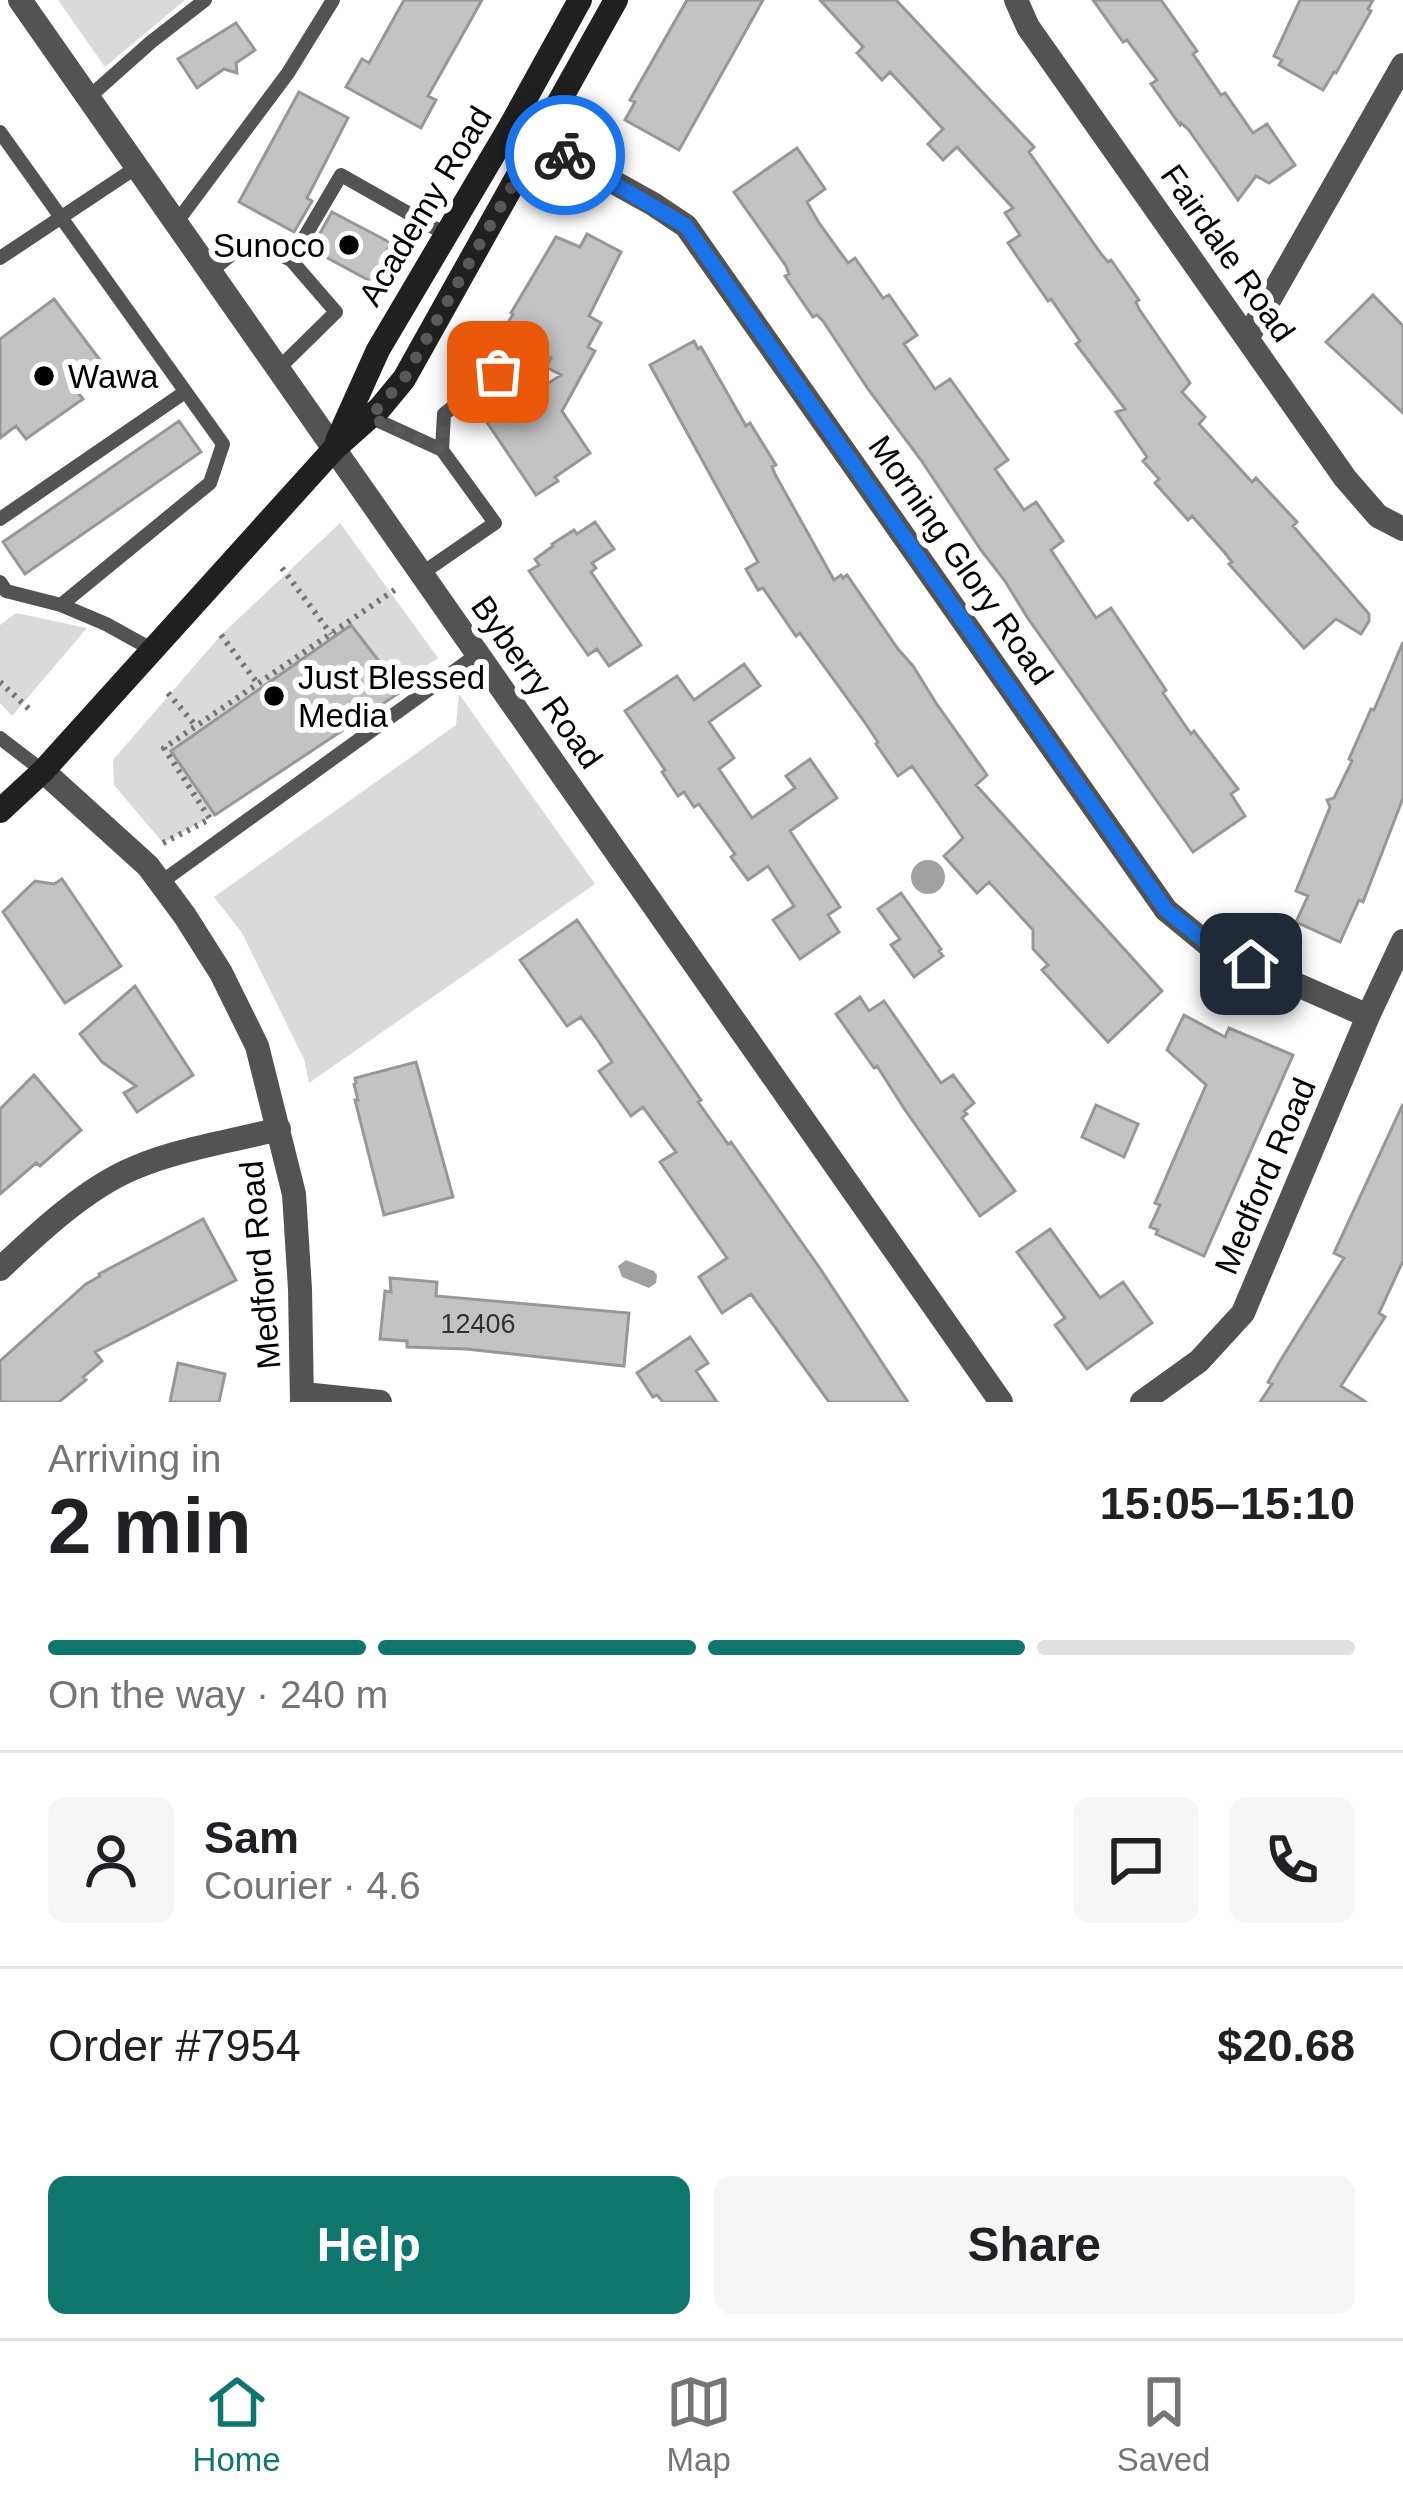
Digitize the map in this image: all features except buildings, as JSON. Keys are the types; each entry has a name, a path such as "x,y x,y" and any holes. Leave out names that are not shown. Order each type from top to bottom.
{"main road":[{"name":"Academy Road","path":"362,411 378,350 580,0"},
{"name":"Academy Road","path":"0,811 43,771 153,650 334,449 362,411 404,379 616,0"}],"street":[{"name":"Byberry Road","path":"20,0 1001,1402"},
{"name":"Fairdale Road","path":"1016,0 1028,26 1345,478 1378,516 1403,529"},
{"path":"1248,337 1403,65"},
{"name":"Morning Glory Road","path":"511,125 686,226 1166,910 1211,946 1368,1016"},
{"name":"Medford Road","path":"43,771 148,866 185,916 256,1046 294,1194 303,1398"},
{"name":"Medford Road","path":"1142,1402 1199,1361 1243,1313 1403,941"},
{"path":"0,1269 87,1196 133,1168 279,1129"},
{"path":"303,1398 380,1402"}],"lane":[{"path":"88,98 205,0"},
{"path":"176,223 288,73 333,0"},
{"path":"0,132 223,444 210,483 61,605"},
{"path":"0,258 137,167"},
{"path":"291,260 341,176 447,235"},
{"path":"210,272 249,240 291,260 336,312 278,368"},
{"path":"442,450 444,414 498,372"},
{"path":"0,519 185,392"},
{"path":"362,411 442,450 495,523 421,574"},
{"path":"2,590 61,605 153,650"},
{"path":"160,883 478,654"},
{"path":"0,739 43,771"}],"path":[{"path":"282,568 331,634"},
{"path":"164,843 210,819 164,748 396,589"},
{"path":"220,635 258,684"},
{"path":"0,682 29,709"},
{"path":"168,693 196,726"}],"shaded area":[{"path":"58,0 185,0 105,67"},
{"path":"340,523 438,658 397,685 350,626 171,751 215,815 163,843 114,785 113,760 221,635"},
{"path":"16,613 87,628 12,716 0,703 0,625"},
{"path":"459,694 595,884 309,1083 304,1059 242,933 214,897 456,725"},
{"path":"928,860 940,865 945,877 940,889 928,894 916,889 911,877 916,865"},
{"path":"626,1260 654,1271 656,1283 649,1288 622,1277 618,1266"}],"way so far":[{"path":"498,372 444,414 442,450 370,417 404,379 538,140 565,155"}],"place":[{"name":"Sunoco","path":"349,245"},
{"name":"Wawa","path":"44,376"},
{"name":"Just Blessed Media","path":"274,696"}],"route":[{"path":"565,155 686,226 1166,910 1211,946 1251,964"}]}
